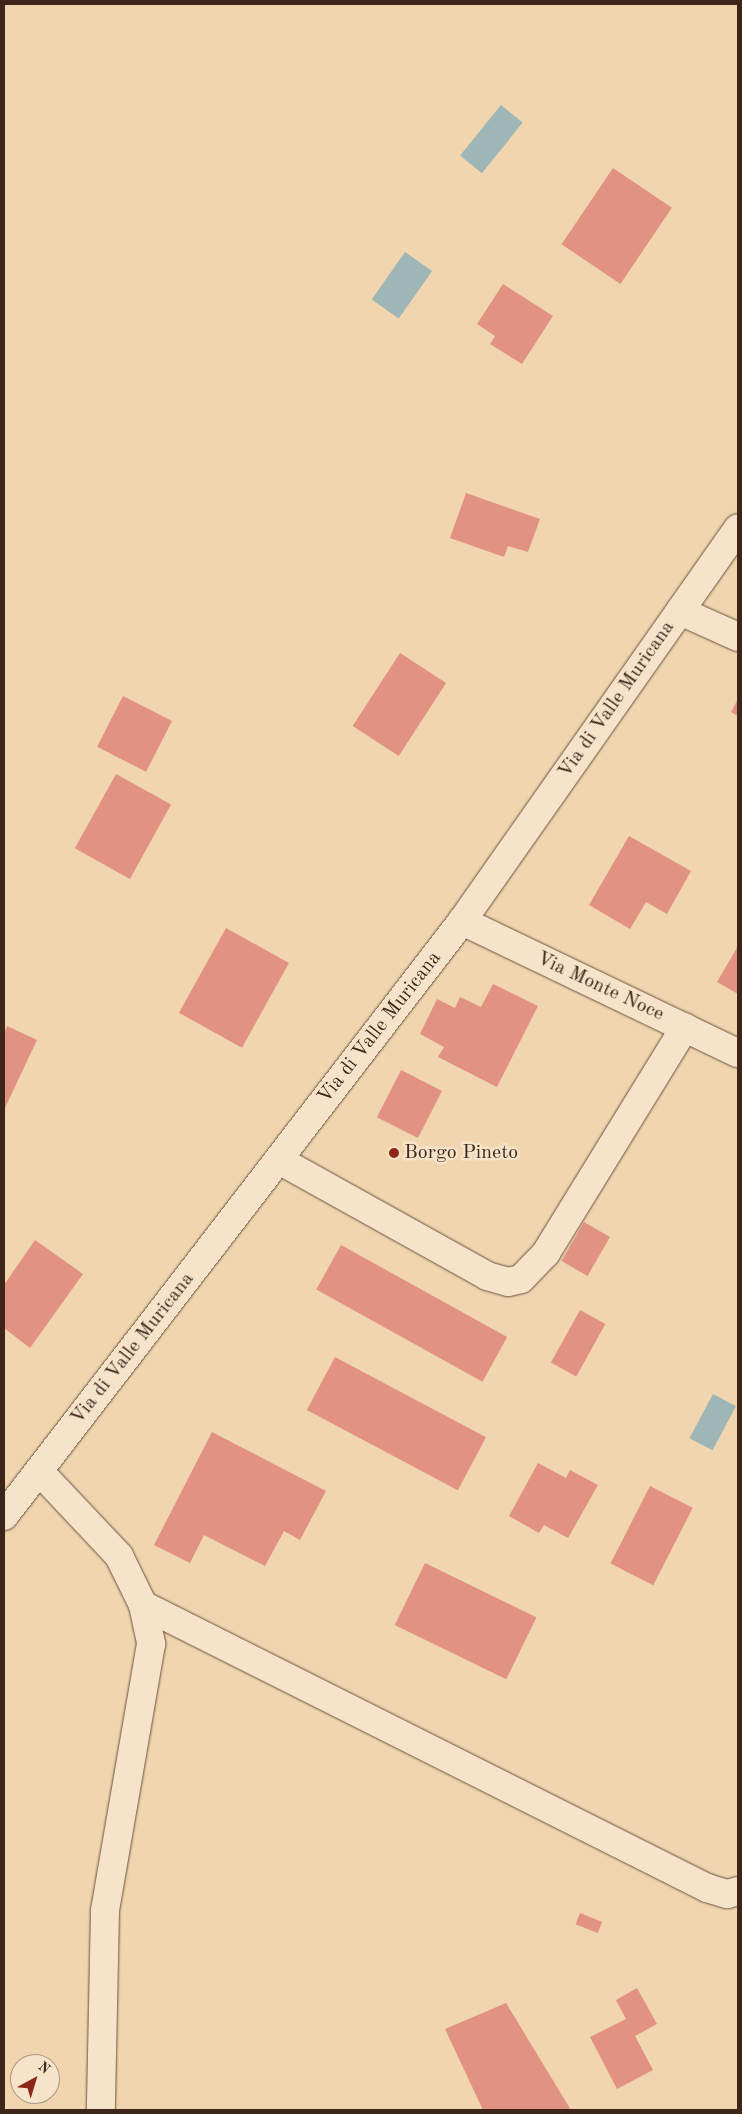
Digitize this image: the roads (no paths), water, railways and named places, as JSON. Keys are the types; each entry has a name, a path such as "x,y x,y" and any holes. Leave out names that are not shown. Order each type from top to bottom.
{"street":[{"name":"Via di Valle Muricana","path":"4,1516 462,921 738,528"},
{"path":"680,611 738,637"},
{"name":"Via Monte Noce","path":"462,921 738,1053"},
{"path":"279,1160 488,1276 508,1282 520,1279 546,1254 684,1027"},
{"path":"39,1471 119,1556 144,1604 151,1653 105,1912 101,2110"},
{"path":"144,1604 707,1888 727,1894 738,1891"}],"water":[{"path":"501,105 523,123 482,173 460,156"},
{"path":"405,252 432,271 399,318 372,300"},
{"path":"713,1394 736,1406 712,1450 690,1438"}],"place":[{"name":"Borgo Pineto","path":"394,1153"}]}
